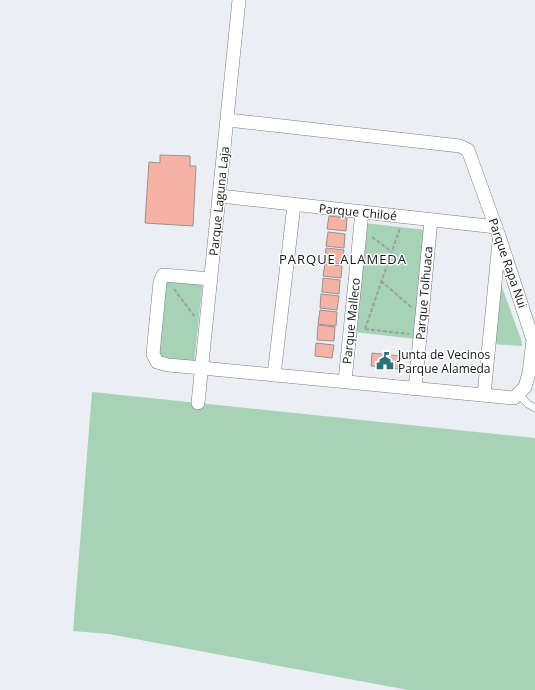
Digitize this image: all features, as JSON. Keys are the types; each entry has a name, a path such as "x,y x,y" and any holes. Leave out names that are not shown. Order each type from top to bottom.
{"street":[{"name":"Parque Laguna Laja","path":"198,403 228,120 239,0"},
{"name":"Parque Rapa Nui","path":"228,120 460,146 468,150 498,232 533,340 530,373 525,387 518,394"},
{"name":"Parque Chiloé","path":"220,196 431,220 498,232"},
{"path":"274,375 294,204"},
{"name":"Parque Malleco","path":"345,381 362,212"},
{"name":"Parque Tolhuaca","path":"415,389 431,220"},
{"path":"484,395 498,232"},
{"path":"211,279 163,275 160,282 153,354 157,362 168,365 514,398 518,394"}],"lane":[{"path":"518,394 528,404 535,408"}],"path":[{"path":"404,217 365,329 420,336"},
{"path":"361,227 392,252"},
{"path":"163,275 196,319"},
{"path":"381,281 422,316"}],"green space":[{"path":"364,223 426,230 415,339 354,332"},
{"path":"203,280 194,364 160,359 159,353 166,282"},
{"path":"500,282 521,339 522,346 493,344"},
{"path":"92,392 535,438 535,690 408,690 109,634 73,631"}],"building":[{"path":"160,155 190,156 190,166 196,166 193,226 145,223 149,162 160,163"},
{"path":"329,216 347,218 346,231 327,229"},
{"path":"328,232 345,234 344,248 326,246"},
{"path":"326,248 344,250 342,264 325,262"},
{"path":"325,264 342,266 341,278 323,276"},
{"path":"323,278 340,280 339,294 322,292"},
{"path":"321,294 339,296 337,310 320,308"},
{"path":"320,310 337,312 336,326 318,324"},
{"path":"318,325 335,327 334,341 317,340"},
{"path":"316,343 334,345 332,358 315,356"},
{"name":"Junta de Vecinos Parque Alameda","path":"372,353 400,356 398,369 371,366"}],"place":[{"name":"Junta de Vecinos Parque Alameda","path":"385,361"}],"district":[{"name":"PARQUE ALAMEDA","path":"343,259"}]}
